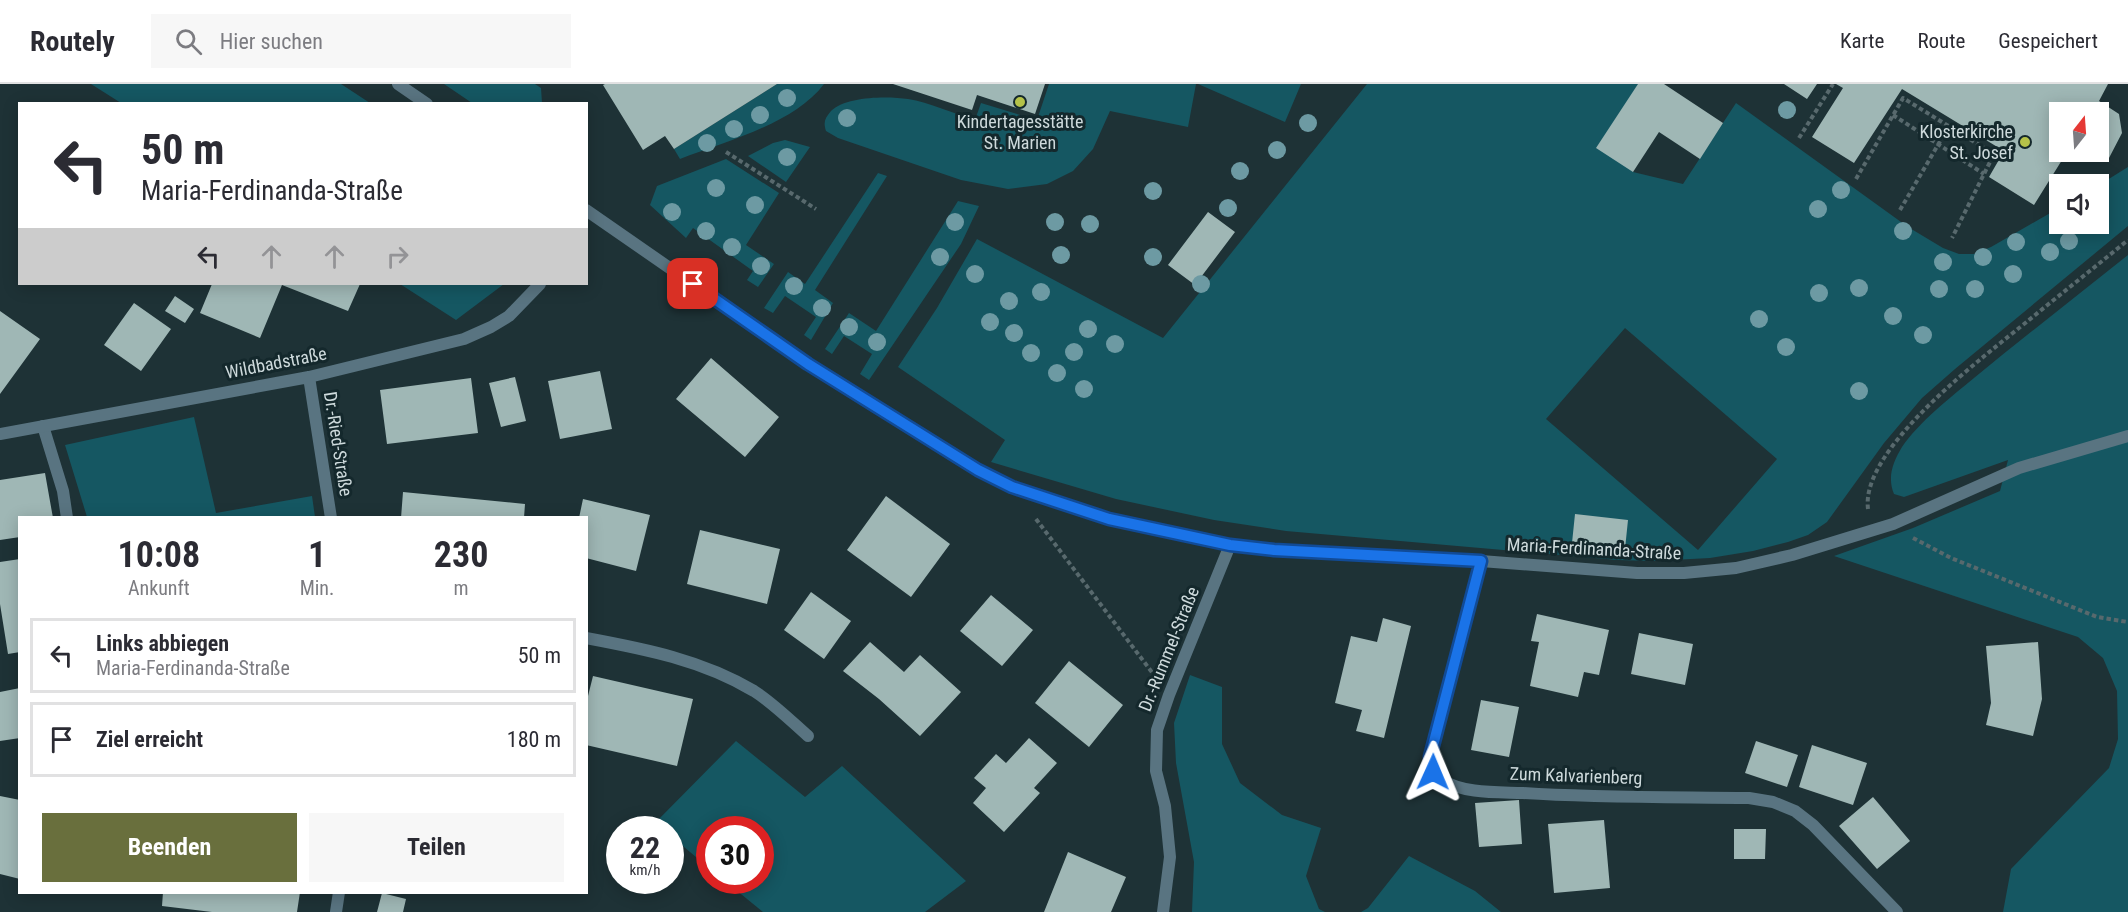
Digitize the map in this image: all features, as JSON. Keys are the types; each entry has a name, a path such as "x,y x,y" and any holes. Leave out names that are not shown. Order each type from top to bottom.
{"street":[{"path":"398,84 424,102"},
{"name":"Maria-Ferdinanda-Straße","path":"588,211 808,364 978,470 1012,487 1109,519 1230,545 1274,550 1481,561 1637,573 1684,573 1736,568 1792,555 1893,524 2019,468 2128,435"},
{"name":"Wildbadstraße","path":"0,434 309,376 464,339 492,327 509,316 539,285"},
{"name":"Dr.-Ried-Straße","path":"309,376 331,516"},
{"path":"43,426 63,491 67,516"},
{"name":"Dr.-Rummel-Straße","path":"1163,912 1170,857 1165,806 1156,771 1157,730 1230,545"},
{"name":"Zum Kalvarienberg","path":"1481,561 1430,757 1433,772 1443,781 1468,789 1497,792 1561,796 1749,798 1773,802 1794,811 1813,825 1897,912"},
{"path":"588,638 652,651 707,667 756,692 808,736"},
{"path":"336,912 339,894"}],"path":[{"path":"1799,138 1833,84"},
{"path":"1856,179 1903,98 1949,126 1994,154 1952,238"},
{"path":"1893,114 1984,174"},
{"path":"1900,210 1949,126"},
{"path":"726,152 816,208"},
{"path":"1871,531 1867,504 1869,489 1875,473 1907,428 1949,385 2128,240"},
{"path":"1012,487 1169,695"},
{"path":"1893,524 1921,543 1951,558 2097,617 2128,622"}],"shaded area":[{"path":"91,84 341,84 368,102 119,102"},
{"path":"444,84 535,84 541,88 542,102 471,102"},
{"path":"777,84 824,84 811,98 777,121 680,159 674,149"},
{"path":"1049,84 1196,84 1188,127 1110,111 1093,149 1073,171 1047,184 1008,189 961,180 838,138 825,128 827,116 838,106 857,100 879,98 916,101 975,120 981,103 1037,120"},
{"path":"1198,84 1301,84 1285,122"},
{"path":"1367,84 1638,84 1633,172 1683,184 1736,103 1908,227 1943,248 1959,254 1974,254 1991,247 2049,214 2049,234 2109,234 2109,179 2128,167 2128,226 1922,398 1884,443 1827,522 1808,535 1788,542 1710,558 1618,560 1286,531 1214,520 1116,499 991,462 1005,440 898,367 937,308 977,239 1163,338","holes":["1625,328 1777,459 1698,550 1546,419"]},
{"path":"785,140 810,147 786,182 748,156 773,143"},
{"path":"726,159 779,193 746,245 774,264 758,287 747,280 753,271 693,228 686,238 650,205 657,186"},
{"path":"878,173 887,176 815,290 833,303 811,340 804,335 816,317 785,296 773,313 764,308 788,272 805,284"},
{"path":"958,201 979,206 961,244 869,380 860,374 872,354 844,336 832,354 825,349 849,313 876,331"},
{"path":"2128,255 2128,912 2003,912 2011,869 2109,768 2118,739 2117,691 2103,658 2078,637 1834,556 1913,528 2000,491 2008,460 1904,497 1894,494 1891,482 1892,470 1902,447 1936,410"},
{"path":"402,285 503,285 456,320"},
{"path":"194,417 216,513 312,496 315,516 87,516 65,445"},
{"path":"1190,675 1222,687 1222,744 1240,783 1282,815 1321,828 1306,876 1319,909 1325,912 1192,912 1194,862 1176,763 1174,723"},
{"path":"736,741 805,797 842,766 966,881 925,912 763,912 741,894 774,894 774,816 696,816 696,857 684,847 684,816 662,816"},
{"path":"1409,856 1475,891 1501,912 1361,912 1368,908"}],"building":[{"path":"777,84 674,149 665,136 643,150 603,85"},
{"name":"Kindertagesstätte St. Marien","path":"893,84 1045,84 1035,114 977,95 972,110"},
{"path":"1638,84 1664,84 1723,123 1700,159 1659,132 1633,172 1596,148"},
{"path":"1784,84 1817,84 1807,99"},
{"name":"Klosterkirche St. Josef","path":"1836,84 2108,84 2099,101 2101,102 2049,102 2049,162 2061,162 2053,174 2049,174 2049,181 2034,205 1989,177 2004,151 1902,89 1854,163 1812,137 1843,88"},
{"name":"Klosterkirche St. Josef","path":"2109,108 2119,114 2122,133 2109,158"},
{"path":"1208,212 1235,232 1195,285 1168,265"},
{"path":"212,285 282,285 260,338 200,313"},
{"path":"282,285 360,285 348,311"},
{"path":"175,296 194,309 185,323 165,311"},
{"path":"134,303 171,329 141,371 104,345"},
{"path":"0,311 40,339 0,394"},
{"path":"711,358 779,417 745,457 676,399"},
{"path":"600,371 612,429 560,439 548,381"},
{"path":"515,377 526,421 501,427 489,383"},
{"path":"471,378 478,433 387,444 380,390"},
{"path":"45,473 53,516 18,516 18,537 0,540 0,480"},
{"path":"403,492 525,504 524,516 401,516"},
{"path":"886,496 950,544 911,597 847,550"},
{"path":"583,499 650,515 636,571 588,559 588,516 579,516"},
{"path":"1575,514 1628,520 1625,549 1572,543"},
{"path":"700,530 780,549 767,604 687,584"},
{"path":"18,559 18,652 8,654 0,604 0,562"},
{"path":"811,592 851,621 824,659 784,630"},
{"path":"991,595 1033,630 1002,666 960,631"},
{"path":"1537,614 1609,630 1599,675 1584,672 1578,697 1530,686 1539,642 1531,641"},
{"path":"1383,618 1411,626 1384,738 1356,731 1362,710 1335,703 1351,636 1377,642"},
{"path":"1639,633 1693,644 1685,685 1631,674"},
{"path":"870,642 904,672 920,655 961,692 920,736 879,699 843,671"},
{"path":"2038,642 2042,699 2033,736 1986,725 1991,703 1986,646"},
{"path":"1069,661 1123,705 1089,747 1035,703"},
{"path":"593,676 693,699 677,766 588,745 588,696"},
{"path":"18,688 18,738 0,741 0,692"},
{"path":"1481,700 1519,707 1509,757 1471,750"},
{"path":"1029,738 1057,763 1034,788 1040,793 1004,832 973,803 986,788 974,778 996,754 1006,763"},
{"path":"1756,741 1798,755 1787,787 1745,773"},
{"path":"1812,745 1867,763 1853,805 1799,787"},
{"path":"0,796 18,800 18,878 0,874"},
{"path":"1873,797 1910,841 1877,869 1839,826"},
{"path":"1519,800 1522,844 1479,847 1475,803"},
{"path":"1604,820 1610,888 1554,893 1548,824"},
{"path":"1734,829 1766,829 1765,859 1734,859"},
{"path":"1068,852 1126,877 1111,912 1044,912"},
{"path":"163,894 300,894 297,912 212,912 162,906"},
{"path":"382,894 406,899 403,912 377,912"}],"place":[{"name":"Kindertagesstätte St. Marien","path":"1020,102"},
{"name":"Klosterkirche St. Josef","path":"2025,142"}],"route":[{"path":"693,284 808,364 978,470 1012,487 1109,519 1230,545 1274,550 1481,561 1430,757 1433,772"}]}
